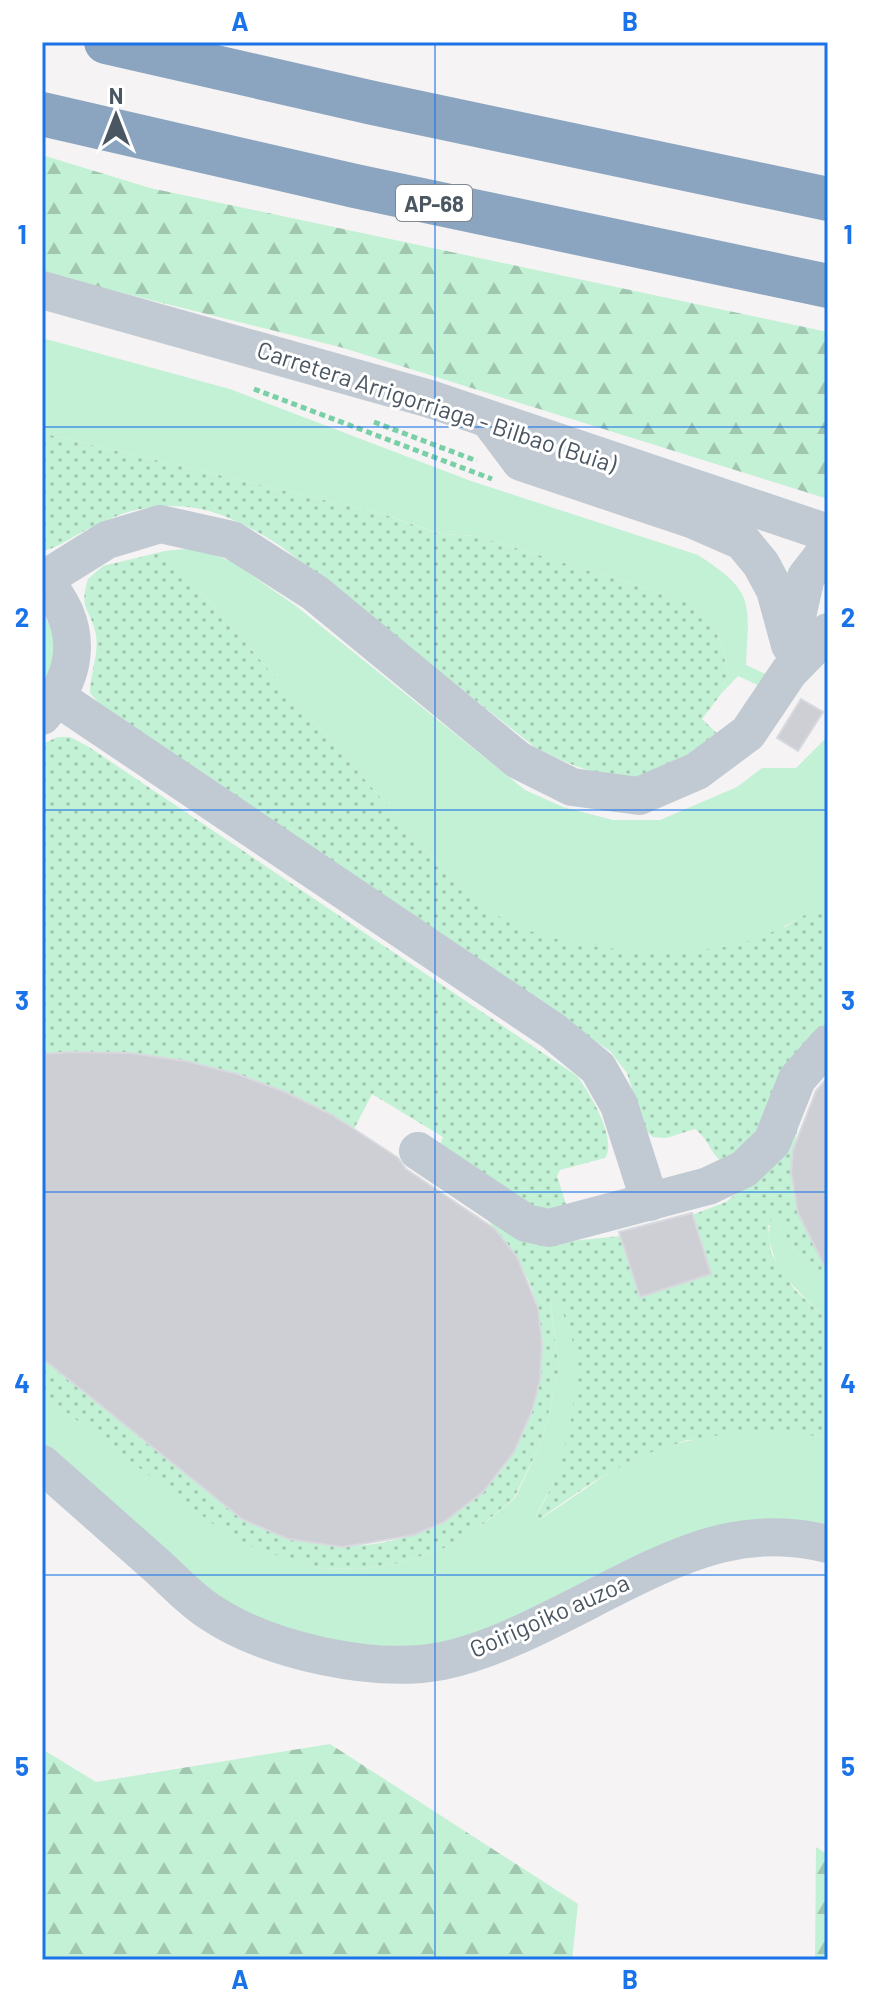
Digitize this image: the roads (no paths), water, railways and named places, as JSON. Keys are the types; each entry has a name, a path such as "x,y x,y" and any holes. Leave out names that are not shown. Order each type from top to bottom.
{"highway":[{"path":"106,42 359,100 828,199"},
{"name":"AP-68","path":"42,114 355,186 828,286"}],"street":[{"name":"Carretera Arrigorriaga - Bilbao (Buia)","path":"42,290 400,390 828,533"},
{"path":"491,422 521,462 694,520 742,541 761,564 811,643"},
{"path":"650,1202 619,1105 598,1068 553,1031 50,707 69,674 73,649 70,623 60,600 43,580 107,540 160,524 232,540 315,593 518,760 572,787 639,796 697,771 748,733 811,643 806,577 828,549"},
{"path":"418,1151 526,1223 549,1228 650,1202 708,1186 744,1169 758,1158 772,1142 797,1079 828,1044"},
{"name":"Goirigoiko auzoa","path":"42,1464 209,1612 248,1632 316,1656 387,1664 441,1661 489,1646 678,1556 712,1545 767,1537 828,1544"}]}
